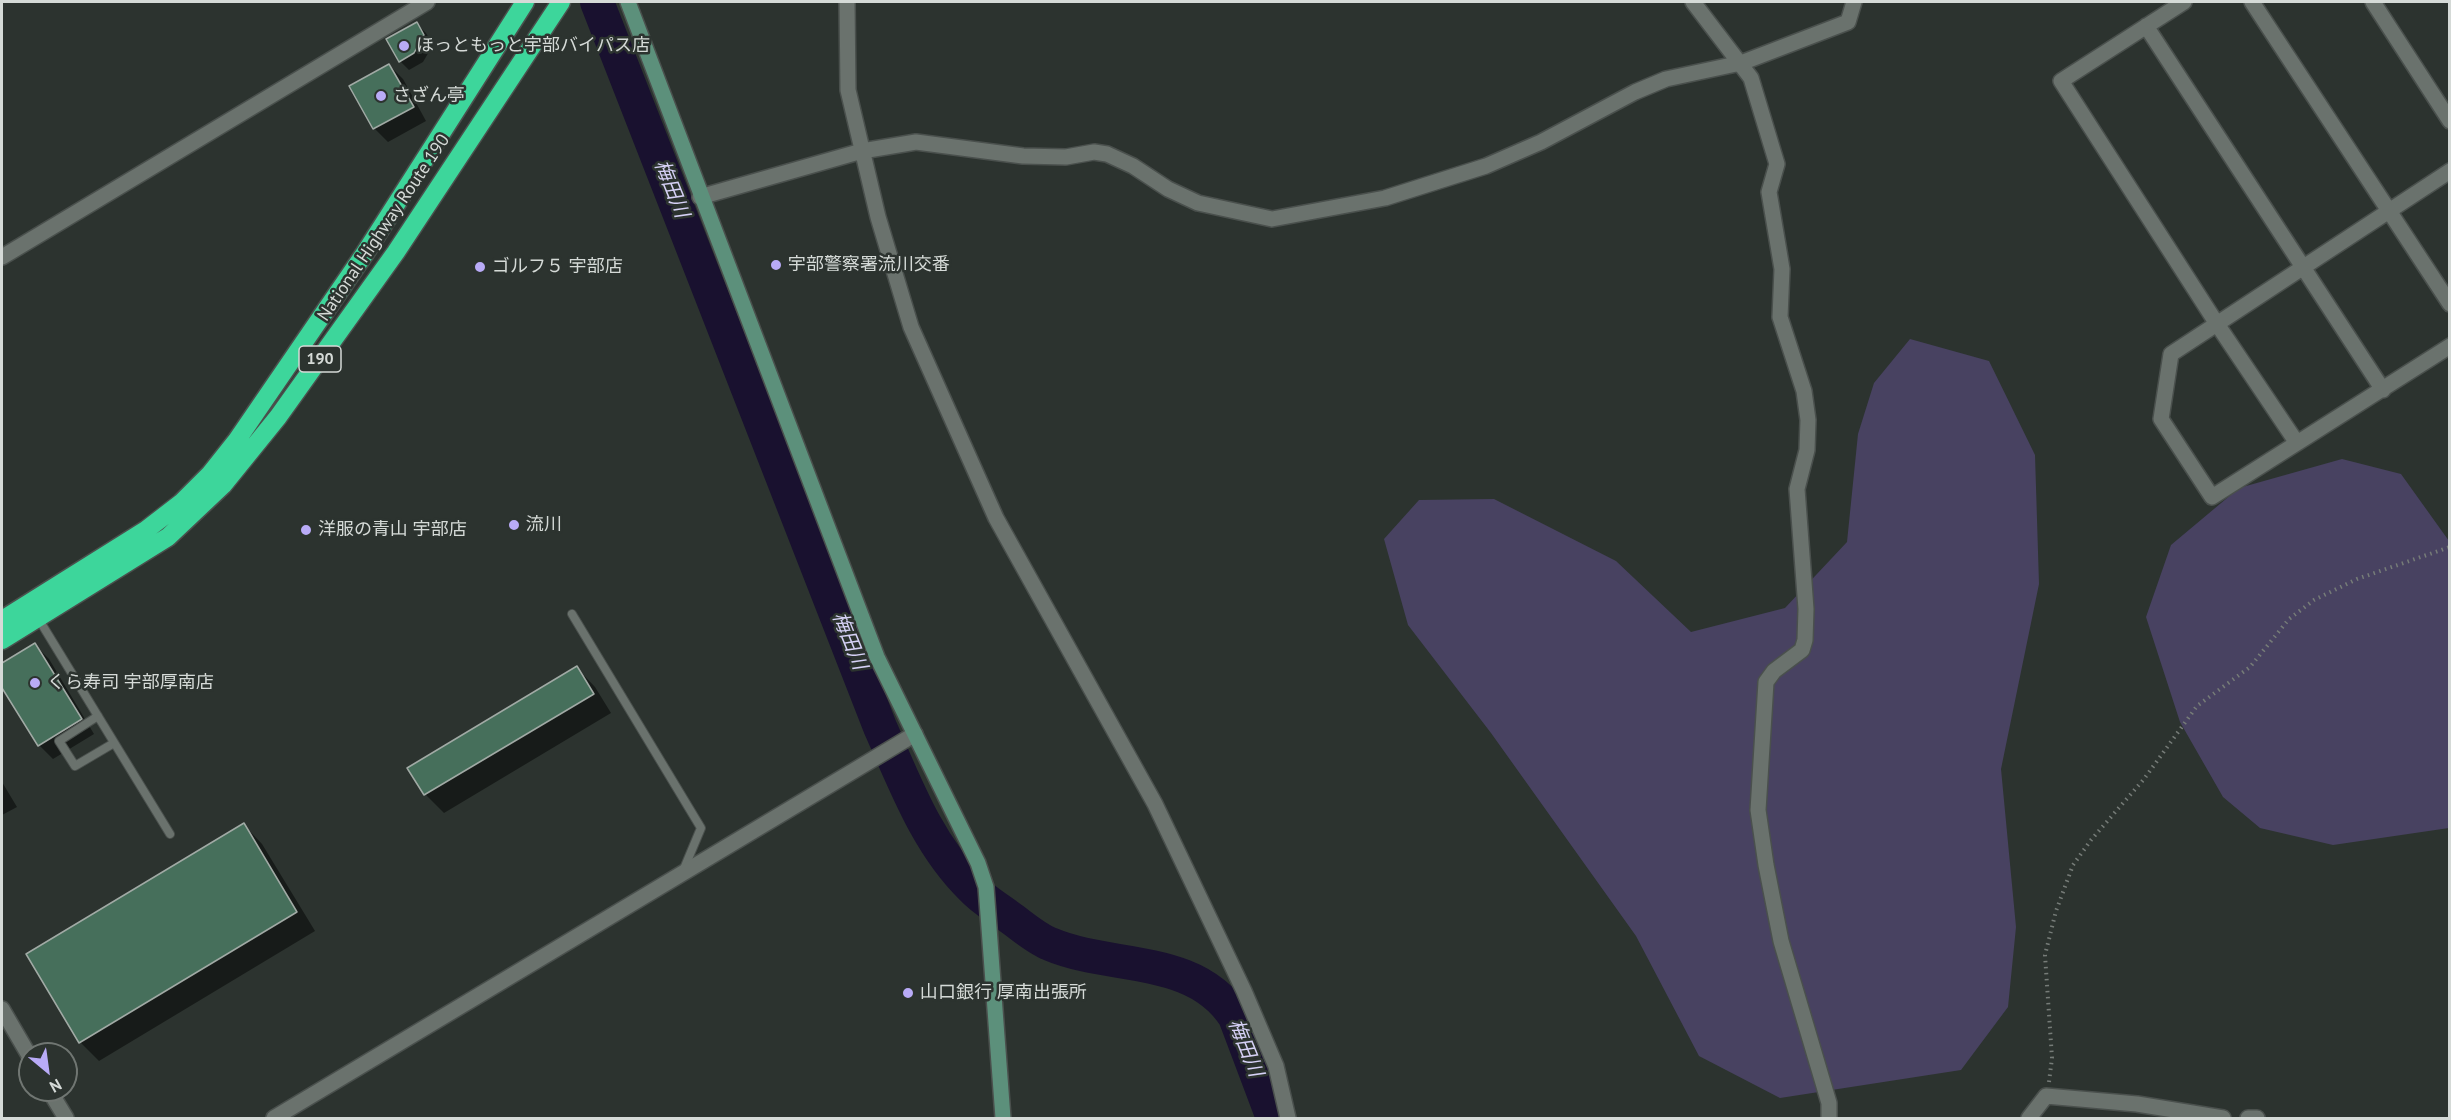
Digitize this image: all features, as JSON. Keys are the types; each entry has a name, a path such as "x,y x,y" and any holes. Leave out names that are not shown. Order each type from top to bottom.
{"highway":[{"name":"National Highway Route 190","path":"2,620 146,530 181,503 210,474 237,440 358,263 525,2"},
{"name":"National Highway Route 190","path":"2,640 168,537 194,515 223,485 278,417 396,252 561,2"}],"street":[{"path":"2,257 427,2"},
{"path":"628,2 700,197 877,657 978,863 986,887 990,920 1003,1119"},
{"path":"847,2 848,90 878,216 911,327 996,518 1155,804 1244,991 1276,1066 1288,1119"},
{"path":"1694,2 1751,78 1778,164 1769,192 1782,269 1780,317 1804,391 1808,420 1807,450 1797,489 1806,609 1805,640 1802,650 1774,671 1766,682 1758,810 1781,941 1829,1103 1829,1119"},
{"path":"700,197 862,151 916,142 1023,156 1065,157 1094,152 1107,154 1133,166 1168,189 1198,203 1272,219 1384,198 1486,166 1541,142 1635,92 1666,79 1741,63 1848,22 1854,2"},
{"path":"2184,2 2061,81 2297,444"},
{"path":"2252,2 2450,304"},
{"path":"2373,2 2450,121"},
{"path":"2146,26 2383,390"},
{"path":"2450,171 2171,354 2161,419 2212,497 2450,346"},
{"path":"274,1119 915,734"},
{"path":"2,1009 21,1042"},
{"path":"2030,1119 2046,1096 2137,1104 2223,1119"},
{"path":"56,1102 66,1119"}],"lane":[{"path":"572,614 701,828 681,875"},
{"path":"38,618 170,834"},
{"path":"98,716 59,741 75,766 114,742"}],"path":[{"path":"2046,1096 2052,1058 2045,955 2056,911 2073,865 2091,840 2144,778 2197,706 2250,667 2289,619 2314,600 2357,579 2450,547"}],"shaded area":[{"path":"1910,339 1989,361 2035,455 2039,584 2001,769 2016,927 2008,1007 1961,1070 1780,1098 1699,1056 1636,936 1491,733 1408,625 1384,539 1419,500 1494,499 1616,561 1691,632 1785,608 1847,542 1858,434 1874,383"},
{"path":"2342,459 2401,474 2449,541 2449,828 2333,845 2260,828 2223,797 2180,722 2146,617 2171,545 2239,488"}],"building":[{"name":"ほっともっと宇部バイパス店","path":"417,22 424,35 414,53 399,62 386,39"},
{"name":"さざん亭","path":"389,64 414,107 373,129 349,86"},
{"path":"35,643 82,719 38,746 2,688 2,663"},
{"path":"577,666 594,694 424,795 407,768"},
{"path":"244,823 297,912 79,1043 26,954"}],"waterway":[{"name":"梅田川","path":"597,2 880,727 918,812 942,852 976,892 1050,944 1099,958 1175,973 1198,983 1218,997 1235,1017 1273,1118"}],"place":[{"name":"ほっともっと宇部バイパス店","path":"404,46"},
{"name":"さざん亭","path":"381,96"},
{"name":"宇部警察署流川交番","path":"776,265"},
{"name":"ゴルフ５ 宇部店","path":"480,267"},
{"name":"流川","path":"514,525"},
{"name":"洋服の青山 宇部店","path":"306,530"},
{"name":"くら寿司 宇部厚南店","path":"35,683"},
{"name":"山口銀行 厚南出張所","path":"908,993"}]}
